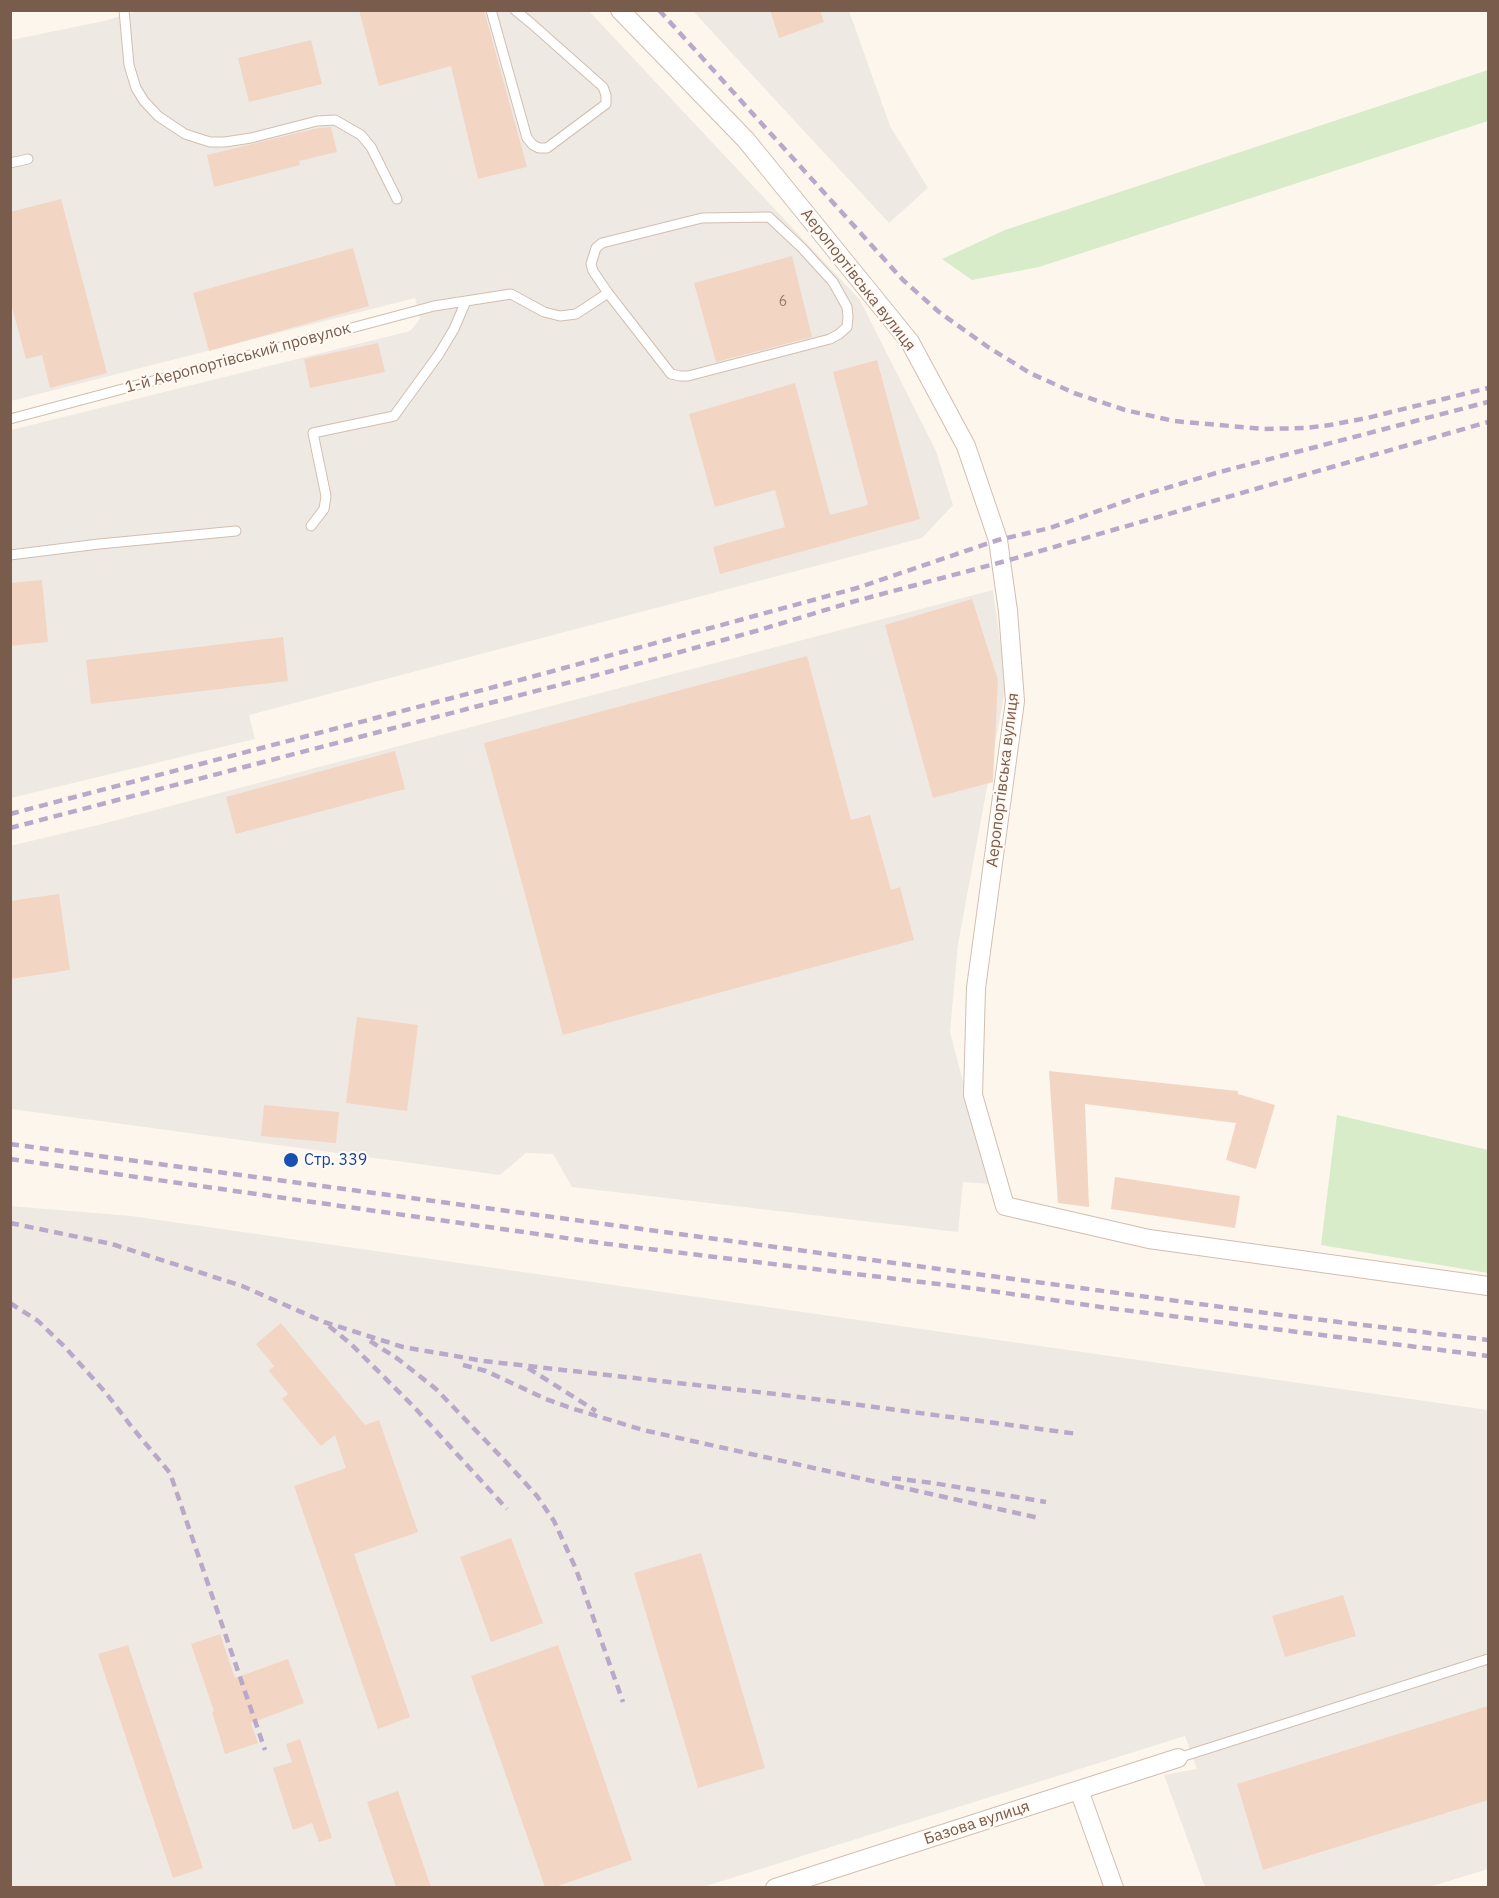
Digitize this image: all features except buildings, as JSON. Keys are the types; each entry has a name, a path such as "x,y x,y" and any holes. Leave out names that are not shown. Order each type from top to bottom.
{"street":[{"name":"Аеропортівська вулиця","path":"620,10 746,140 910,342 966,446 998,540 1008,611 1015,701 976,988 973,1095 1005,1206 1149,1239 1488,1286"},
{"name":"Базова вулиця","path":"775,1887 1178,1758"},
{"path":"1079,1790 1114,1887"}],"lane":[{"path":"124,10 129,65 136,88 158,116 185,134 210,141 225,142 251,138 317,121 335,120 361,135 371,147 397,199"},
{"path":"491,10 527,138 533,145 547,148 606,104 606,95 603,87 515,10"},
{"path":"10,163 28,159"},
{"path":"769,217 833,282 847,307 847,327 830,339 688,376 680,376 672,374 608,293 593,271 591,264 596,248 602,243 702,218 769,217"},
{"name":"1-й Аеропортівський провулок","path":"10,419 434,306 511,294 544,312 560,316 576,314 608,293"},
{"path":"311,526 324,509 326,496 314,433 394,416 439,354 454,329 466,301"},
{"path":"10,555 236,531"},
{"path":"1178,1758 1488,1659"}],"shaded area":[{"path":"138,11 589,11 860,300 936,451 953,505 922,538 249,715 255,739 11,798 11,430 410,331 420,319 415,298 11,401 11,40 104,21"},
{"path":"693,11 849,11 890,126 928,188 889,223"},
{"path":"993,590 1006,685 958,944 950,1032 990,1184 963,1182 958,1232 572,1187 553,1154 526,1153 500,1175 11,1109 10,846 98,825"},
{"path":"10,1206 131,1216 1488,1410 1488,1869 1429,1887 1205,1887 1164,1775 1197,1769 1185,1736 703,1887 11,1887"}],"green space":[{"path":"1488,70 1488,121 1039,267 972,280 942,259 1005,230"},
{"path":"1337,1115 1488,1150 1488,1273 1321,1245"}],"railway":[{"path":"659,10 903,280 939,312 1030,373 1074,393 1125,410 1174,421 1264,429 1330,425 1488,388"},
{"path":"10,814 509,683 857,588 998,540 1050,528 1140,496 1216,473 1488,402"},
{"path":"10,828 586,678 1002,562 1488,422"},
{"path":"10,1144 1289,1316 1488,1340"},
{"path":"10,1159 608,1244 971,1288 1108,1308 1488,1356"},
{"path":"10,1223 112,1244 242,1286 324,1322 403,1347 484,1361 784,1395 1078,1434"},
{"path":"10,1303 38,1321 64,1346 106,1393 170,1473 265,1750"},
{"path":"329,1326 351,1344 414,1407 507,1509"},
{"path":"370,1341 398,1359 436,1389 537,1496 554,1521 576,1569 623,1702"},
{"path":"463,1365 486,1371 546,1399 643,1430 1039,1518"},
{"path":"528,1368 596,1411"},
{"path":"892,1478 1046,1502"}],"place":[{"name":"Стр. 339","path":"291,1160"}]}
